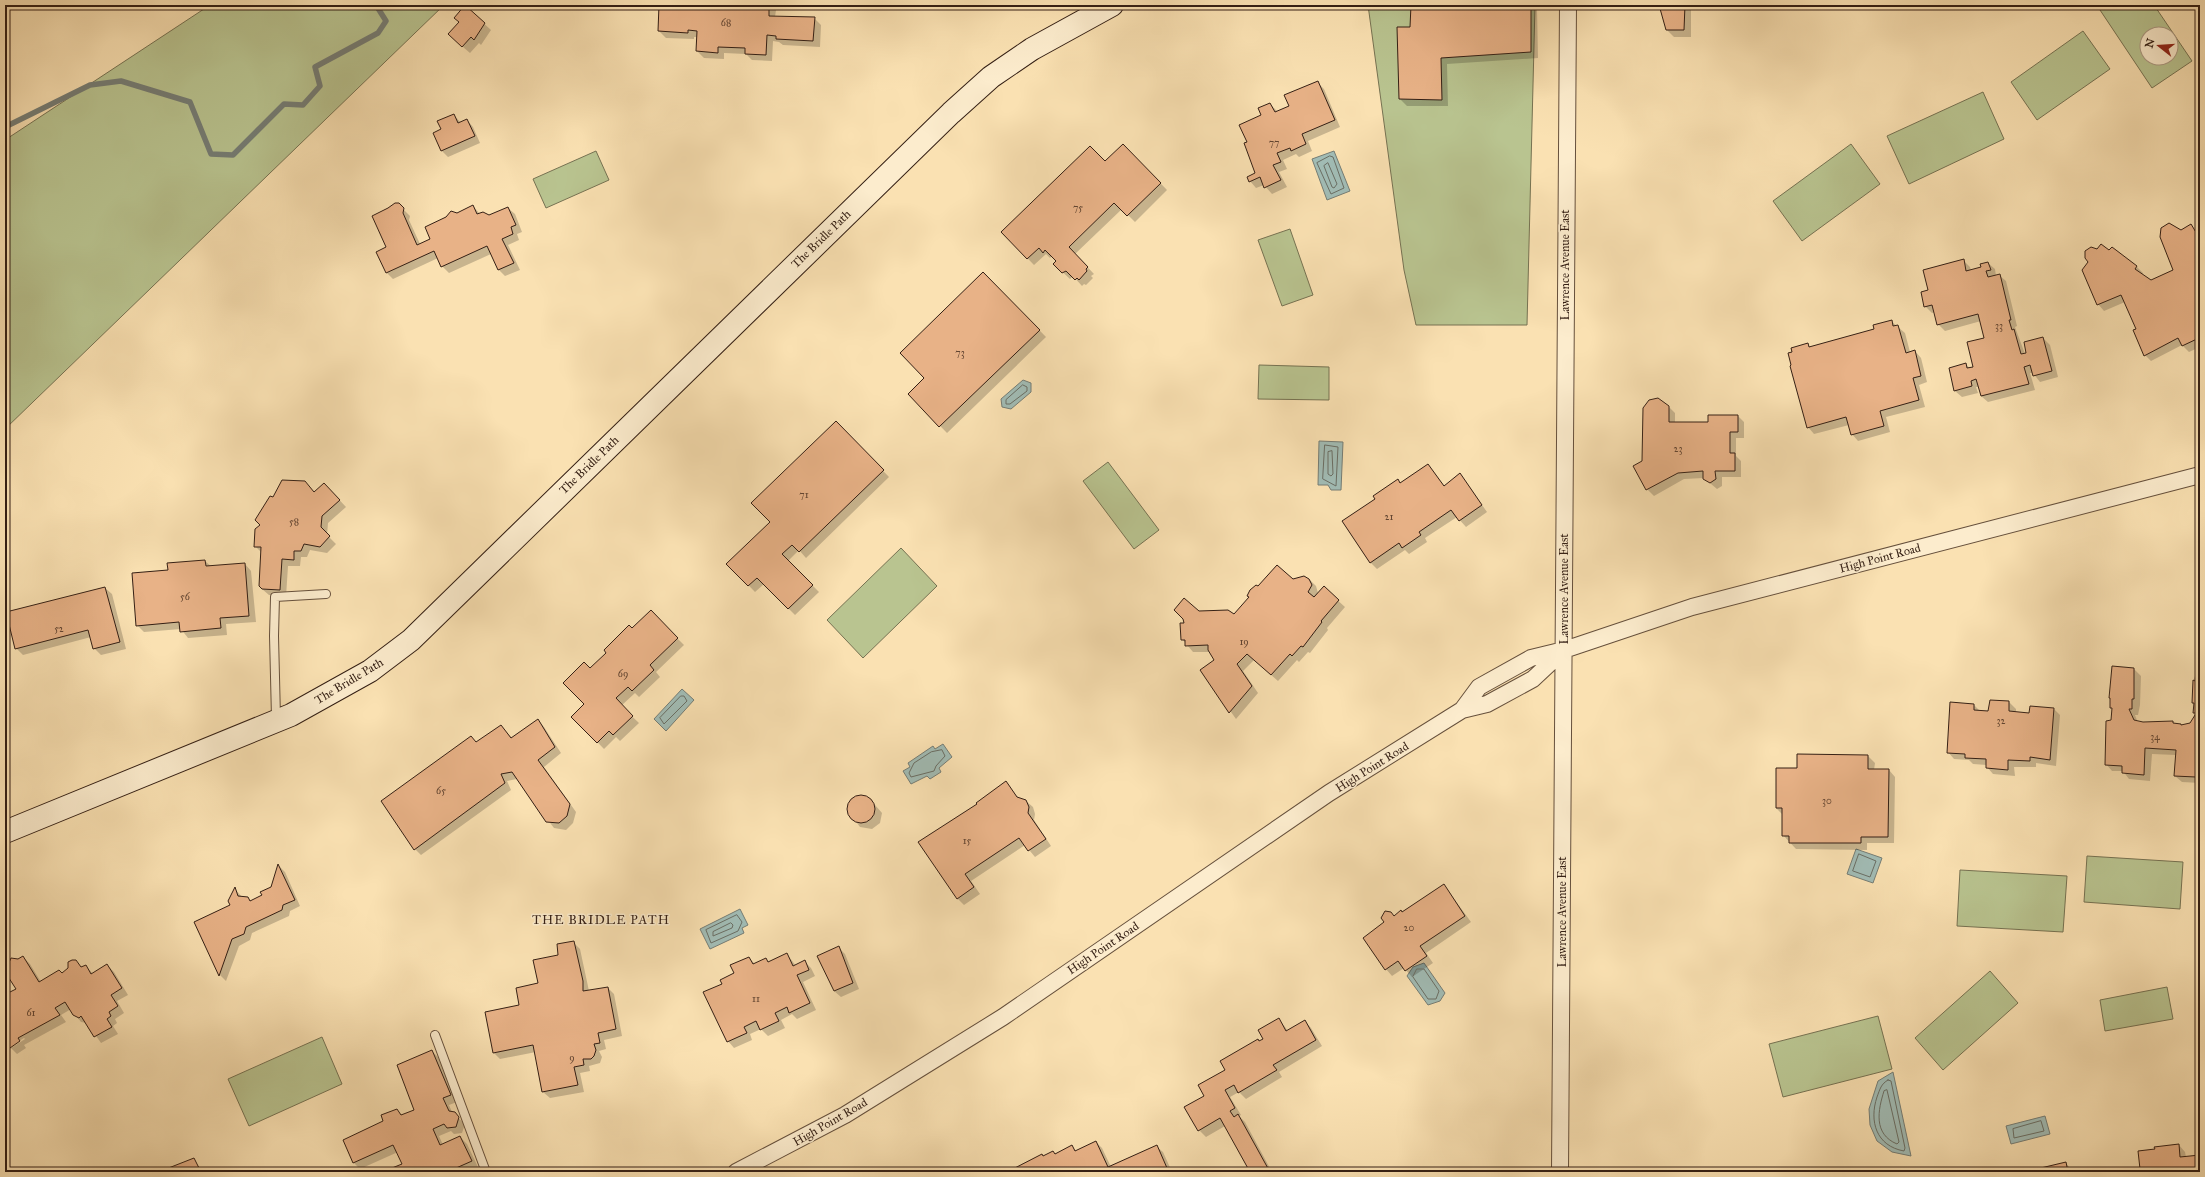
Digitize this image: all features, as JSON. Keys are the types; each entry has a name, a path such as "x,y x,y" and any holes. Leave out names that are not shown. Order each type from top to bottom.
{"street":[{"name":"The Bridle Path","path":"5,832 291,715 370,671 410,640 951,113 991,77 1032,49 1112,5"},
{"name":"Lawrence Avenue East","path":"1560,1172 1568,5"},
{"name":"High Point Road","path":"736,1172 845,1115 1003,1017 1329,793 1462,710 1488,704 1534,679 1564,650 1692,607 2200,475"}],"lane":[{"path":"277,721 274,636 275,596 326,594"},
{"path":"435,1035 486,1172"}],"green space":[{"path":"210,5 444,5 5,429 5,140"},
{"path":"1368,5 1535,5 1527,325 1416,325 1404,270"},
{"path":"1932,5 2029,5 2029,8 1932,9"},
{"path":"2101,5 2154,5 2168,26 2139,26 2139,66 2179,66 2179,42 2192,61 2152,88 2098,7"},
{"path":"2083,31 2110,69 2037,120 2011,82"},
{"path":"1983,92 2004,139 1909,184 1887,136"},
{"path":"1851,144 1880,184 1802,241 1773,201"},
{"path":"596,151 609,180 546,208 533,179"},
{"path":"1290,229 1313,295 1282,306 1258,240"},
{"path":"1259,365 1329,367 1329,400 1258,399"},
{"path":"1108,462 1159,530 1134,549 1083,481"},
{"path":"901,548 937,586 863,658 827,620"},
{"path":"2087,856 2183,862 2180,909 2084,902"},
{"path":"1960,870 2067,876 2063,932 1957,926"},
{"path":"1990,971 2018,1003 1943,1070 1915,1038"},
{"path":"2167,987 2173,1019 2105,1031 2100,1000"},
{"path":"1878,1016 1892,1069 1783,1097 1769,1044"},
{"path":"322,1037 342,1084 249,1126 228,1079"}],"water":[{"path":"1334,151 1350,191 1327,200 1312,159"},
{"path":"1023,380 1031,383 1031,392 1011,409 1002,407 1001,399"},
{"path":"1319,441 1343,442 1341,490 1331,490 1328,485 1318,485"},
{"path":"682,689 694,700 666,731 654,719"},
{"path":"943,744 952,757 939,768 941,772 930,779 927,776 911,784 903,771 910,767 908,763 933,746 935,749"},
{"path":"1856,849 1882,858 1873,883 1847,874"},
{"path":"740,909 748,925 742,928 744,933 710,949 700,929"},
{"path":"1424,963 1445,993 1440,1001 1428,1005 1407,976 1413,967"},
{"path":"1893,1072 1911,1156 1892,1152 1877,1141 1870,1125 1869,1109 1878,1081"},
{"path":"2045,1116 2050,1134 2011,1144 2006,1126"}],"building":[{"path":"465,5 485,23 474,40 471,37 462,47 448,34 459,22 454,18"},
{"path":"659,5 769,5 769,16 815,17 813,41 776,39 776,36 767,35 766,55 745,54 745,48 718,47 718,53 696,51 697,31 688,30 688,33 658,31"},
{"path":"1411,5 1531,5 1531,52 1441,58 1442,100 1399,99 1397,27 1410,27"},
{"path":"1659,5 1685,5 1684,30 1666,30"},
{"path":"1318,81 1335,120 1302,134 1306,144 1291,151 1290,148 1277,153 1281,162 1273,165 1281,180 1264,188 1260,177 1249,182 1247,177 1255,173 1244,143 1247,142 1239,125 1261,115 1258,108 1270,103 1275,112 1289,106 1284,95"},
{"path":"454,114 458,123 467,119 475,136 441,151 433,133 441,129 437,121"},
{"path":"1123,144 1161,183 1127,216 1114,203 1069,247 1088,267 1086,269 1087,271 1079,280 1077,278 1075,280 1066,271 1062,273 1053,264 1056,261 1045,250 1043,253 1039,248 1027,259 1001,232 1090,146 1105,161"},
{"path":"395,203 399,203 404,208 403,213 417,245 430,239 425,227 446,217 451,211 457,213 473,205 477,214 483,212 489,215 508,207 516,225 511,227 513,234 502,239 514,263 498,270 487,246 441,267 434,251 386,273 376,252 386,247 372,216"},
{"path":"2169,223 2181,230 2191,224 2200,239 2200,329 2196,331 2199,338 2182,346 2178,338 2144,356 2133,330 2136,329 2121,295 2097,305 2082,270 2088,262 2085,258 2085,251 2091,247 2097,249 2101,244 2109,250 2112,247 2137,266 2135,269 2151,280 2173,270 2160,237 2161,228"},
{"path":"1964,259 1966,271 1981,267 1980,264 1988,262 1991,270 1986,271 1988,277 2000,274 2011,320 2009,320 2012,330 2014,329 2021,354 2026,353 2024,342 2043,337 2052,371 2033,376 2030,365 2024,367 2029,384 1981,396 1976,379 1971,381 1972,386 1954,391 1949,368 1966,363 1967,368 1973,367 1967,342 1984,338 1978,314 1937,325 1932,305 1924,307 1921,292 1928,290 1923,270"},
{"path":"983,272 1040,330 939,427 908,394 924,378 900,353"},
{"path":"1892,320 1893,326 1898,325 1906,353 1915,350 1921,376 1913,378 1919,400 1880,411 1884,426 1851,435 1846,417 1807,428 1790,366 1788,353 1792,352 1791,348 1808,343 1809,347 1874,329 1873,325"},
{"path":"1658,398 1669,406 1669,422 1708,422 1708,415 1738,415 1738,432 1730,432 1730,453 1735,453 1735,471 1715,471 1716,479 1710,483 1703,479 1703,471 1678,473 1646,490 1633,466 1642,461 1643,408 1649,400"},
{"path":"836,421 884,470 799,552 792,545 782,554 813,585 788,609 757,578 748,586 726,564 770,522 751,503"},
{"path":"1428,464 1444,486 1460,473 1482,505 1459,521 1451,510 1419,532 1421,535 1402,548 1399,543 1370,563 1342,521 1375,499 1373,496 1398,479 1400,483"},
{"path":"282,480 305,481 314,492 324,483 340,500 322,516 321,527 330,536 320,547 304,544 301,551 294,551 294,560 282,559 280,590 262,589 259,586 261,547 254,547 255,529 260,525 255,520 270,496 273,497"},
{"path":"205,560 206,566 245,563 249,616 220,618 221,628 180,632 179,622 136,626 132,573 168,570 167,563"},
{"path":"1277,565 1293,579 1304,576 1309,579 1312,585 1308,592 1314,597 1324,586 1339,600 1321,621 1322,622 1303,647 1301,646 1292,656 1290,654 1271,675 1247,654 1237,664 1252,686 1229,713 1200,670 1214,660 1208,650 1208,645 1185,646 1185,640 1181,640 1180,623 1184,623 1183,619 1174,610 1184,598 1199,611 1228,610 1234,614 1249,597 1247,596 1250,590 1256,585 1258,586"},
{"path":"105,587 120,642 93,649 88,630 15,649 6,612"},
{"path":"651,610 678,638 650,665 654,670 632,691 628,687 616,698 633,716 613,735 609,731 597,743 571,717 584,704 563,683 584,662 590,668 606,653 604,650 629,625 632,628"},
{"path":"2112,666 2134,668 2134,699 2132,699 2132,709 2129,709 2134,720 2143,722 2173,721 2173,723 2181,725 2190,723 2196,713 2193,713 2194,703 2192,703 2193,680 2195,681 2196,671 2200,672 2200,770 2196,770 2196,777 2174,776 2176,750 2145,748 2144,775 2122,773 2122,766 2105,765 2106,721 2111,720 2112,708 2110,708 2109,698"},
{"path":"1990,700 2009,701 2009,711 2029,713 2030,706 2054,708 2050,760 2030,757 2030,761 2008,760 2008,770 1986,768 1986,759 1965,758 1965,754 1947,753 1950,702 1974,704 1974,710 1988,711"},
{"path":"538,719 555,747 538,760 570,804 567,816 559,823 546,822 512,772 501,774 505,783 414,850 381,801 471,736 476,742 501,725 511,738"},
{"path":"1797,754 1868,755 1868,769 1889,769 1888,837 1861,837 1861,843 1789,843 1789,836 1782,836 1782,808 1776,808 1776,768 1797,768"},
{"path":"1006,781 1017,797 1026,800 1029,807 1028,813 1046,839 1028,851 1019,838 965,874 974,887 957,899 918,842 977,804 976,803"},
{"path":"861,795 871,799 875,809 871,819 861,823 851,819 847,809 851,799"},
{"path":"278,864 295,900 283,905 282,910 246,927 244,934 232,939 219,976 194,922 230,905 228,901 235,887 238,896 248,897 250,901 262,895 260,892 271,887"},
{"path":"1444,884 1465,916 1420,946 1427,956 1405,971 1398,961 1385,970 1363,938 1384,922 1381,918 1385,911 1391,912 1394,916 1401,910 1402,912"},
{"path":"574,941 583,981 583,991 608,987 616,1029 598,1033 600,1043 594,1044 596,1050 594,1056 591,1059 583,1059 584,1065 574,1067 578,1085 542,1092 533,1045 493,1053 485,1012 519,1005 516,988 538,983 533,960 558,955 557,944"},
{"path":"839,946 853,983 834,991 817,956"},
{"path":"787,953 793,966 805,960 809,970 797,975 810,1003 789,1013 787,1007 775,1013 779,1021 760,1030 756,1021 744,1027 747,1033 727,1042 703,992 722,984 720,980 734,973 730,965 749,957 753,964 766,958 768,962"},
{"path":"23,956 39,982 59,970 62,973 68,968 68,962 72,960 76,960 81,967 86,965 91,974 107,964 122,988 111,995 118,1006 109,1012 111,1016 107,1019 112,1027 94,1037 81,1016 79,1018 73,1015 65,1002 55,1008 60,1015 18,1038 20,1041 10,1048 5,1040 5,989 10,992 16,989 5,972 5,967 8,965 11,958 18,959"},
{"path":"1279,1018 1286,1031 1305,1020 1316,1040 1273,1065 1277,1070 1238,1093 1234,1085 1225,1090 1235,1108 1230,1111 1234,1117 1238,1114 1270,1172 1250,1172 1220,1118 1198,1131 1184,1107 1204,1096 1198,1085 1225,1070 1220,1061 1258,1039 1259,1041 1263,1039 1258,1030"},
{"path":"432,1050 451,1095 443,1098 449,1111 455,1112 459,1117 456,1127 447,1128 444,1124 433,1129 440,1145 460,1136 472,1161 447,1172 382,1172 402,1164 393,1145 353,1163 343,1140 383,1121 381,1115 397,1109 401,1115 414,1110 397,1065"},
{"path":"1096,1141 1108,1167 1157,1145 1167,1168 1158,1172 1012,1172 1011,1170 1042,1154 1043,1156 1053,1151 1055,1154 1072,1145 1075,1151"},
{"path":"2179,1144 2180,1157 2200,1155 2200,1172 2139,1172 2138,1151 2155,1149 2154,1147"},
{"path":"194,1158 201,1172 168,1172 166,1169"},
{"path":"2066,1162 2068,1172 2024,1172"}],"waterway":[{"path":"5,127 90,85 121,81 190,102 211,154 233,155 284,104 303,105 320,86 315,67 378,33 386,21 376,5"}],"district":[{"name":"THE BRIDLE PATH","path":"601,919"}]}
